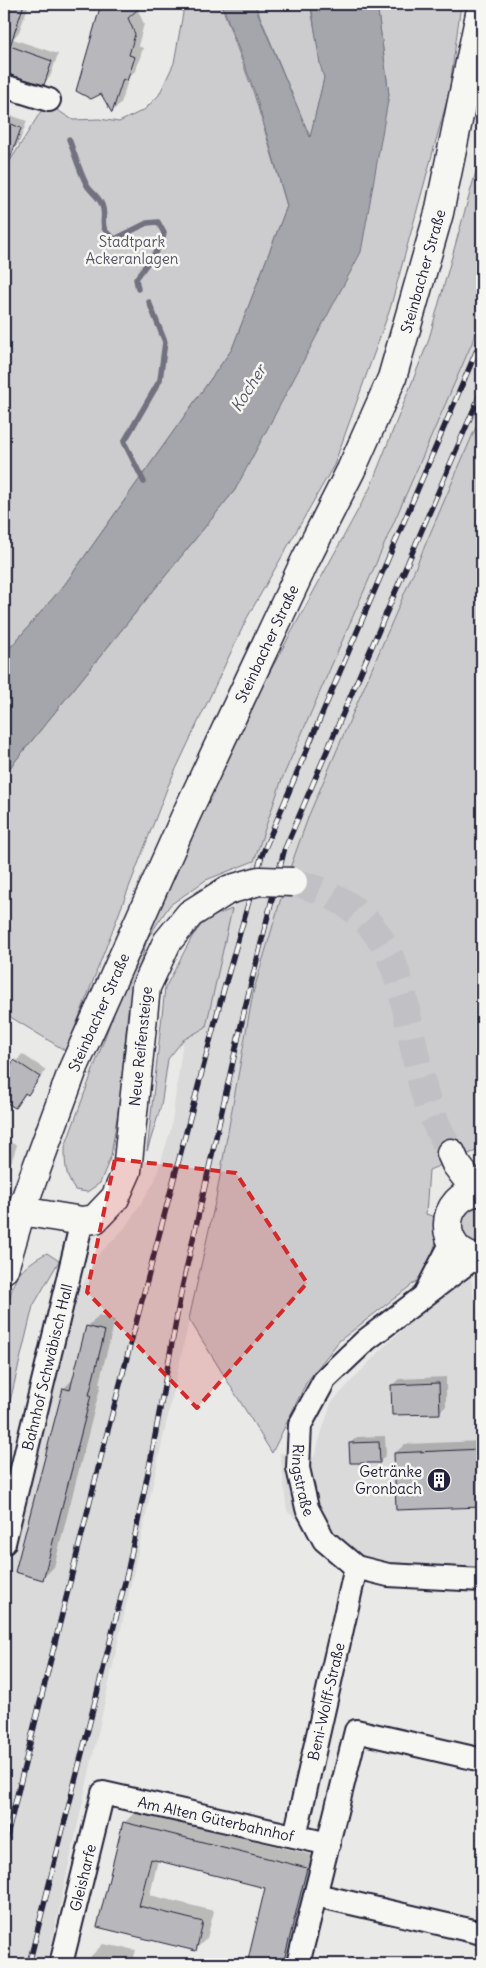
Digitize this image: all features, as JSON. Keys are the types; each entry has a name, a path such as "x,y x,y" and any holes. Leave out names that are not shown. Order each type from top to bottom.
{"main road":[{"name":"Steinbacher Straße","path":"4,1269 21,1211 74,1069 186,815 306,559 351,470 392,378 439,213 482,4"},
{"name":"Neue Reifensteige","path":"82,1221 95,1219 115,1198 127,1171 146,987 166,942 190,914 228,890 259,882 294,882"},
{"path":"454,1159 473,1194 450,1213 447,1223 452,1242 457,1249 478,1259"},
{"path":"21,1211 82,1221"}],"street":[{"path":"4,86 49,100"},
{"name":"Bahnhof Schwäbisch Hall","path":"4,1543 82,1221"},
{"name":"Ringstraße","path":"423,1298 452,1242"},
{"name":"Ringstraße","path":"478,1259 366,1340 326,1379 300,1425 298,1468 307,1508 324,1540 356,1567 388,1575 482,1580"},
{"name":"Beni-Wolff-Straße","path":"295,1836 356,1567"},
{"path":"298,1964 356,1731 482,1760"},
{"name":"Am Alten Güterbahnhof","path":"104,1792 329,1844"},
{"name":"Gleisharfe","path":"61,1964 104,1792"},
{"path":"316,1895 482,1933"}],"highlighted area":[{"path":"115,1159 236,1173 307,1283 197,1408 87,1292"}],"shaded area":[{"path":"482,320 482,413 309,815 289,871 253,993 216,1198 47,1964 4,1964 4,1546 61,1334 77,1295 98,1255 124,1229 154,1183 171,1129 183,1040 206,1027 232,909 254,861 282,779"},
{"path":"470,1271 482,1352 482,1588 366,1580 287,1511 280,1453 314,1457 331,1403 386,1344"}],"green space":[{"name":"Stadtpark Ackeranlagen","path":"182,4 221,4 254,94 287,206 232,349 65,584 4,655 4,171 46,103 73,120 99,119 119,122 144,110 159,95 174,63 183,13"},
{"path":"255,4 310,4 324,78 310,138"},
{"path":"377,4 461,4 449,93 390,309 334,465 247,618 168,786 66,1051 4,1013 4,775 235,490 389,95"},
{"path":"482,150 482,320 282,779 254,861 206,880 170,905 147,939 128,1010 120,1098 111,1156 100,1183 87,1192 75,1190 67,1174 65,1147 140,941 180,863 255,699 370,488 428,342"},
{"path":"482,413 482,1161 476,1151 429,1170 426,1214 435,1217 436,1242 426,1274 339,1341 306,1383 272,1453 189,1319 216,1198 253,993 289,871 309,815"},
{"path":"232,909 206,1027 183,1040 168,1059 161,1106 147,1151 165,988 192,937 206,919"},
{"path":"482,1204 482,1249 470,1247 458,1222 465,1209"},
{"path":"47,1253 59,1261 33,1306 4,1426 5,1327 12,1290 17,1277 23,1269"}],"water":[{"name":"Kocher","path":"222,4 254,4 310,137 324,78 320,64 311,4 377,4 389,95 361,252 235,490 4,775 4,655 65,584 232,349 287,206 255,93"}],"building":[{"path":"4,4 24,4 10,46 52,61 44,85 4,73"},
{"path":"101,4 144,4 128,18 135,34 129,55 135,57 127,81 123,79 112,113 101,94 91,99 76,91"},
{"path":"4,121 21,128 6,171 4,171"},
{"path":"14,1060 40,1077 28,1095 25,1093 15,1108 4,1101 4,1075"},
{"path":"86,1326 105,1331 89,1395 91,1395 43,1580 15,1572 63,1388 70,1390"},
{"path":"439,1383 440,1414 392,1415 391,1385"},
{"path":"379,1442 380,1463 350,1463 349,1443"},
{"name":"Getränke Gronbach","path":"482,1449 482,1507 396,1510 394,1453"},
{"path":"123,1822 307,1868 283,1964 247,1964 265,1888 151,1859 139,1906 203,1922 196,1951 97,1927"}],"waterway":[{"path":"69,139 85,182 102,205 103,223 105,230 109,234 115,239 147,223 158,222 164,233 162,243 136,279 138,289"},
{"path":"144,482 124,442 160,380 165,342 149,302"}],"tunnel":[{"path":"293,882 331,895 359,914 379,936 392,962 402,991 426,1099 451,1153"}],"railway":[{"path":"4,1848 104,1445 220,1003 262,855 482,338"},
{"path":"29,1964 127,1574 151,1458 182,1288 245,1008 284,851 482,390"}],"place":[{"name":"Getränke Gronbach","path":"439,1480"}]}
